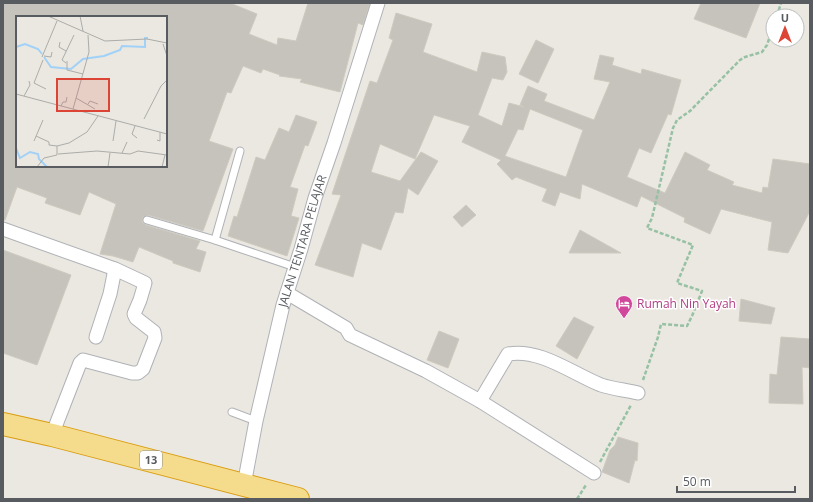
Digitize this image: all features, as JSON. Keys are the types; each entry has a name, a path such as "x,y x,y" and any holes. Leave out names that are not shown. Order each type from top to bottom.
{"highway":[{"name":"13","path":"3,424 52,435 298,499"}],"street":[{"name":"JALAN TENTARA PELAJAR","path":"244,484 256,421 287,293 315,198 378,3"},
{"path":"3,229 115,269 145,283 134,314 136,318 154,332 155,338 143,369 138,373 132,373 83,360 80,363 52,435"},
{"path":"96,337 110,294 115,269"},
{"path":"287,293 346,328 350,335 426,371 480,401 594,473"},
{"path":"480,401 508,354 516,352 536,355 603,386 638,393"}],"lane":[{"path":"215,240 240,151"},
{"path":"146,220 215,240 295,268"},
{"path":"232,412 256,421"}],"path":[{"path":"594,473 638,393 658,338 661,324 687,326 702,291 677,283 693,245 647,228 654,210 673,128 677,120 690,111 740,60 762,52 765,48"}],"building":[{"path":"3,3 230,3 257,14 249,34 277,45 278,38 296,41 308,3 370,3 363,25 358,23 340,92 300,82 302,79 279,76 280,75 263,69 261,73 243,66 231,93 227,92 209,141 233,149 203,231 148,215 143,217 142,222 146,225 200,241 196,249 206,252 200,272 173,263 173,261 139,247 133,262 100,254 116,204 89,192 80,215 45,203 47,198 17,187 5,220 3,220"},
{"path":"701,3 760,3 746,38 694,19"},
{"path":"396,13 432,24 423,52 477,72 482,52 505,57 507,72 503,80 492,78 478,115 502,126 509,103 524,107 520,105 528,86 547,94 544,101 594,120 610,82 594,79 600,55 614,58 612,65 641,74 642,69 681,80 671,115 668,114 651,153 639,148 627,177 665,193 685,152 710,165 707,170 734,182 732,185 762,193 763,187 768,188 773,159 810,164 810,211 788,253 768,250 772,222 721,209 710,234 684,222 685,218 641,196 637,207 582,184 580,199 560,192 555,206 542,201 547,189 516,177 512,180 497,164 501,160 462,142 470,126 434,115 415,159 380,144 371,172 400,181 421,152 438,161 418,195 408,188 403,213 395,212 381,250 362,243 353,277 315,265 341,195 332,194 370,81 377,83 393,40 389,38","holes":["530,109 583,130 566,177 505,156 518,129 523,130"]},
{"path":"536,40 554,49 538,83 519,74"},
{"path":"296,115 317,122 308,146 305,145 290,187 298,189 291,216 299,218 287,256 228,236 234,216 237,217 256,157 265,160 279,128 289,132"},
{"path":"466,205 476,215 462,227 453,217"},
{"path":"580,230 621,253 569,253"},
{"path":"3,250 71,275 37,365 3,353"},
{"path":"741,299 775,308 771,324 739,321"},
{"path":"574,317 594,327 577,359 556,346"},
{"path":"439,331 459,339 448,368 427,360"},
{"path":"781,337 810,339 810,368 802,367 803,404 769,403 770,374 777,375"},
{"path":"618,437 638,443 637,461 635,460 629,483 602,472 610,450 615,445"}],"place":[{"name":"Rumah Nin Yayah","path":"624,319"}]}
